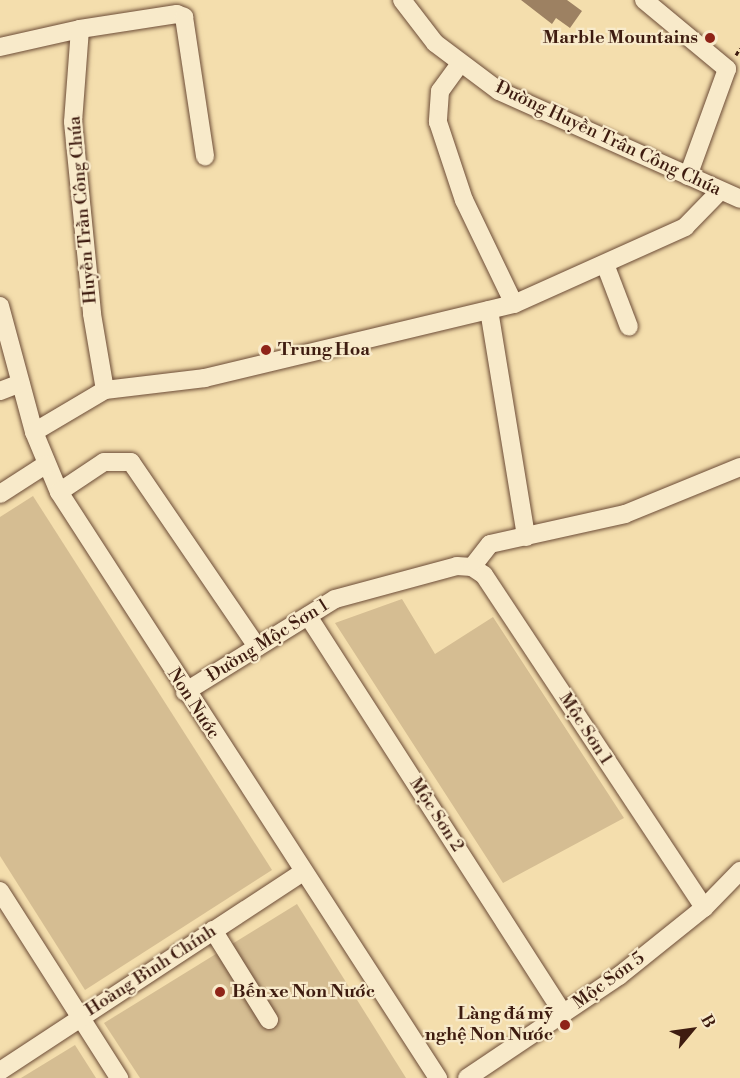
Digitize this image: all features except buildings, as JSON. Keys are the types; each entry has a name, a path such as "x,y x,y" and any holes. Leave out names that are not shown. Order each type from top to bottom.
{"street":[{"name":"Đường Huyền Trân Công Chúa","path":"402,0 414,20 459,65 499,91 740,199"},
{"path":"644,0 727,69 688,176"},
{"path":"0,47 80,28 177,14 184,17 205,156"},
{"name":"Huyền Trần Công Chúa","path":"80,28 73,122 92,314 105,390"},
{"path":"459,65 440,91 438,122 464,200 514,304"},
{"path":"34,432 105,390 205,378 514,304 685,227 720,190"},
{"path":"605,264 629,327"},
{"name":"Non Nước","path":"0,306 34,432 45,465 59,492 185,692 438,1078"},
{"path":"489,310 526,537"},
{"path":"0,391 21,382"},
{"path":"59,492 104,462 131,462 257,647"},
{"path":"0,494 45,465"},
{"path":"464,567 490,544 625,514 740,467"},
{"name":"Đường Mộc Sơn 1","path":"185,692 336,599 464,567"},
{"name":"Mộc Sơn 1","path":"464,567 484,575 704,908"},
{"name":"Mộc Sơn 2","path":"308,616 563,1013"},
{"name":"Mộc Sơn 5","path":"467,1078 620,976 704,908 740,871"},
{"name":"Hoàng Bình Chính","path":"0,1071 303,872"},
{"path":"0,891 119,1078"},
{"path":"213,930 268,1020"}],"shaded area":[{"path":"33,496 272,870 85,990 0,856 0,517"},
{"path":"402,599 435,654 493,617 624,818 503,883 335,623"},
{"path":"297,904 406,1078 140,1078 104,1023"},
{"path":"75,1045 96,1078 21,1078"}],"place":[{"name":"Marble Mountains","path":"710,38"},
{"name":"Trung Hoa","path":"266,350"},
{"name":"Bến xe Non Nước","path":"220,992"},
{"name":"Làng đá mỹ nghệ Non Nước","path":"565,1025"}]}
